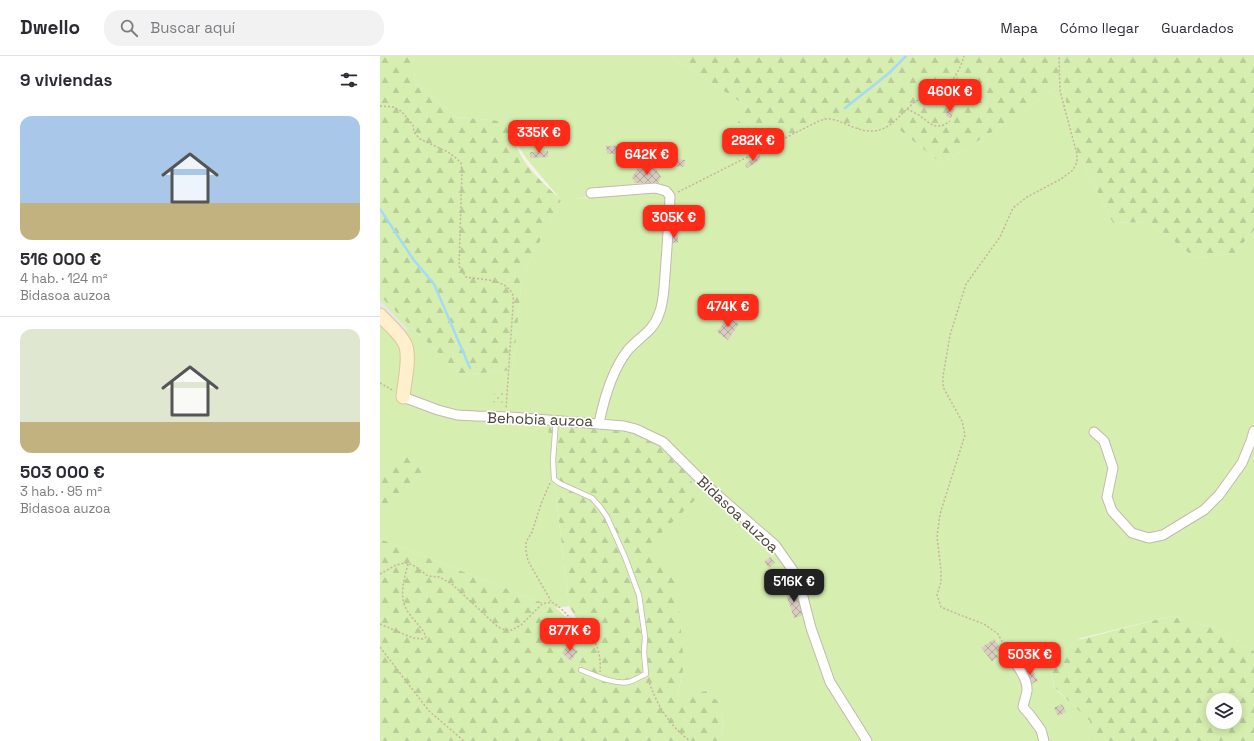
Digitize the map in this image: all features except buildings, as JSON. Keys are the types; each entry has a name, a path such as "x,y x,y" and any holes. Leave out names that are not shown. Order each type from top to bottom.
{"street":[{"path":"591,193 655,188 666,191 670,196"},
{"name":"Behobia auzoa","path":"403,397 438,410 458,415 599,423 611,382 619,364 628,350 644,336 654,324 660,313 663,294 670,196"},
{"path":"380,315 405,344 408,354 403,397"},
{"name":"Bidasoa auzoa","path":"599,423 636,429 663,442 706,485 775,545 792,569 797,579 804,597 811,628 830,682 867,741"},
{"path":"1094,432 1104,442 1113,468 1107,497 1112,511 1132,533 1148,538 1163,535 1204,510 1219,495 1242,463 1254,432"},
{"path":"1010,656 1018,667 1026,684 1027,691 1023,707 1041,730 1044,741"}],"lane":[{"path":"556,420 553,460 554,479 592,498 607,517 625,557 639,596 645,637 644,652 646,674 629,682 617,682 600,678 581,670"}],"path":[{"path":"670,196 819,121 830,119 862,130 876,130 888,126 916,102 940,92 950,85 959,70 964,56"},
{"path":"1010,656 998,634 984,624 941,607 937,595 941,582 942,570 937,537 940,514 965,435 962,421 943,387 943,376 950,335 966,284 1000,237 1013,208 1027,197 1061,179 1073,170 1077,162 1077,154 1060,90 1059,56"},
{"path":"380,106 393,107 401,110 413,124 414,132 420,139 448,152 461,163 459,266 466,277 498,282 505,285 513,294 506,417"},
{"path":"908,108 936,126 944,126 950,121"},
{"path":"380,383 403,397"},
{"path":"554,479 550,482 532,532 526,542 528,561 551,602 558,606 571,620 590,636 598,649 600,660 600,678"},
{"path":"380,624 413,638 423,639 426,637 417,622 407,612 403,601 402,590 408,564"},
{"path":"380,574 396,565 413,565 428,576 433,578 439,577 452,584 498,627 505,630 512,630 521,624 542,604 551,602"},
{"path":"380,647 429,711 464,741"},
{"path":"646,674 653,695 660,708 672,725 690,741"}],"green space":[{"path":"380,56 413,56 415,83 456,117 512,122 513,135 517,146 528,166 535,175 561,200 522,277 513,370 461,375 380,296"},
{"path":"413,56 671,56 748,107 729,136 738,160 807,129 826,118 867,132 891,123 942,164 1003,125 1062,83 1076,149 1113,223 1150,222 1195,258 1235,253 1254,230 1254,651 1220,630 1171,616 1081,638 1048,662 1055,689 1091,721 1091,741 723,741 722,705 706,691 677,698 684,666 645,548 699,495 554,479 569,606 556,608 380,539 380,511 425,470 410,453 380,467 380,296 461,375 513,370 522,277 561,200 526,158 516,143 512,132 512,122 456,117 415,83","holes":["625,193 649,194 571,199"]},
{"path":"671,56 1254,56 1254,230 1235,253 1195,258 1150,222 1113,223 1076,149 1062,83 1003,125 942,164 891,123 867,132 826,118 807,129 738,160 729,136 748,107"},
{"path":"505,391 502,405 492,402 495,392"},
{"path":"548,427 592,428 663,437 700,495 645,549 676,573 684,666 677,697 706,691 722,705 723,741 380,741 380,539 556,608 587,636 569,606"},
{"path":"410,452 425,470 380,511 380,467"},
{"path":"1171,616 1220,630 1254,651 1254,741 1091,741 1090,721 1055,688 1048,662 1078,640"}],"shaded area":[{"path":"380,300 408,329 402,334 380,310"}],"waterway":[{"path":"845,108 888,74 906,56"},
{"path":"380,209 413,259 434,284 470,368"}]}
